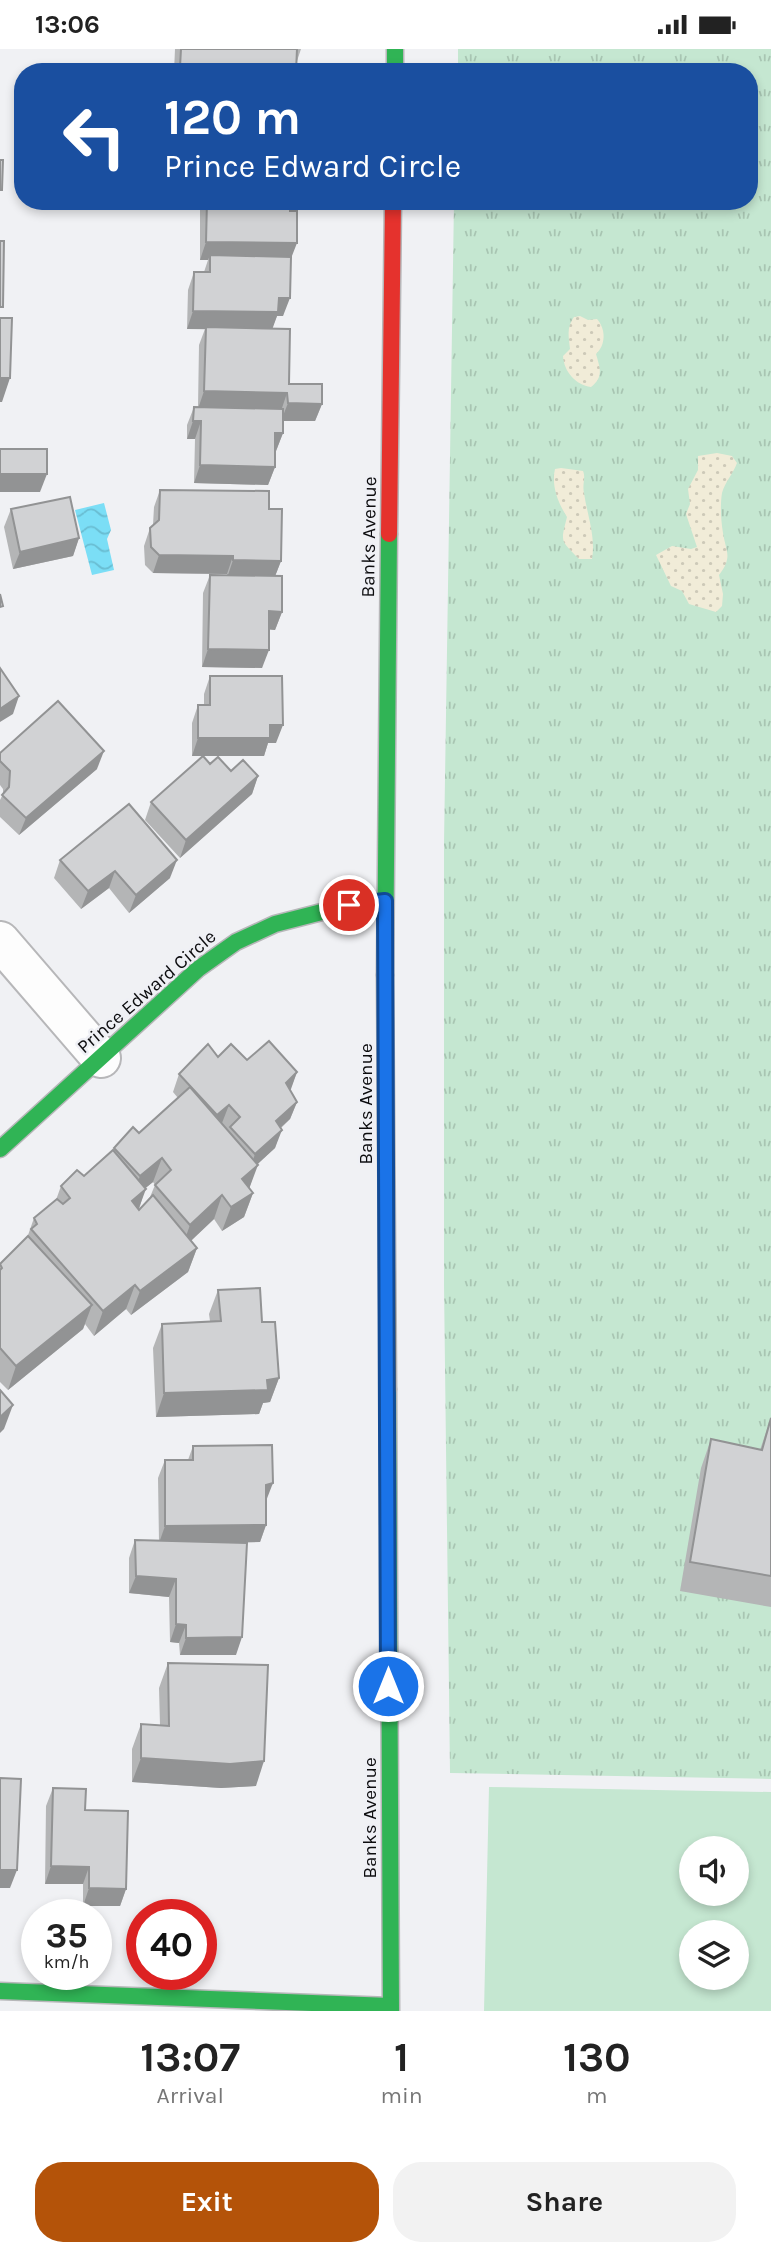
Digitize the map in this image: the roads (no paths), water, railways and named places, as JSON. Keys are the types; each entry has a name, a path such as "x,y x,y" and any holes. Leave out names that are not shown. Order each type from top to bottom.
{"street":[{"name":"Banks Avenue","path":"390,2009 385,901 393,210"},
{"name":"Prince Edward Circle","path":"0,1149 198,969 236,941 275,924 349,905 385,901"},
{"path":"0,941 101,1058"},
{"path":"0,1990 390,2009"}],"water":[{"path":"104,503 111,530 107,539 114,570 92,575 75,510"}]}
